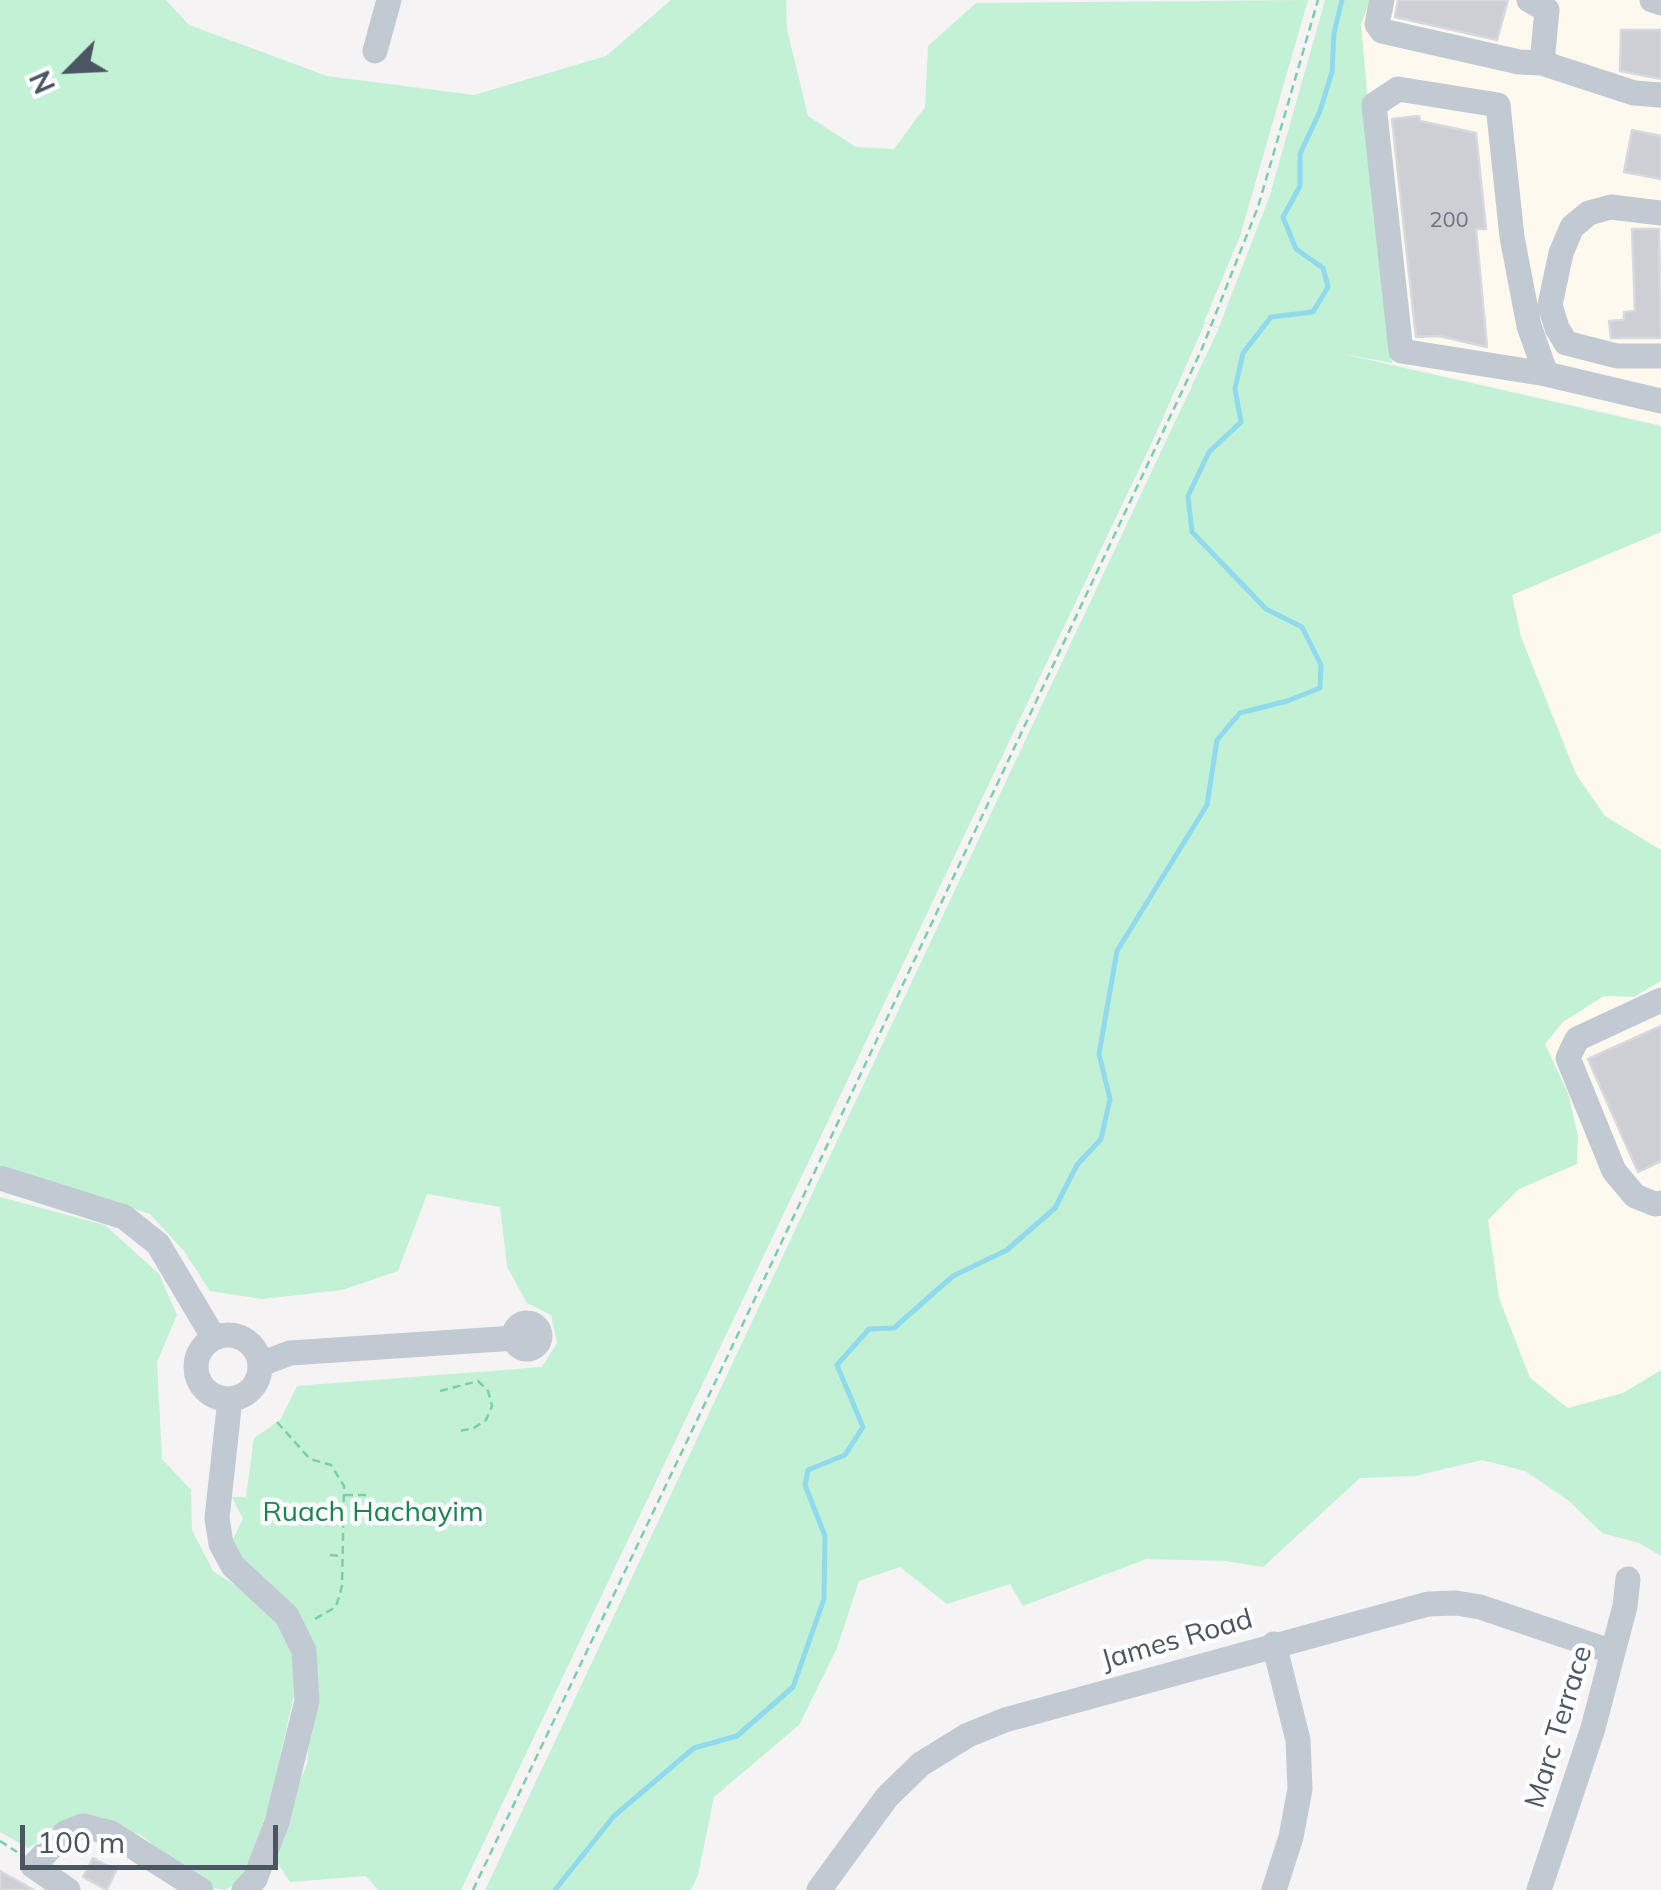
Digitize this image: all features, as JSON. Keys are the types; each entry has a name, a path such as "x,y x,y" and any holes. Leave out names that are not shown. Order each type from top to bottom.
{"street":[{"path":"376,52 389,0"},
{"path":"1382,0 1376,24 1382,31 1518,62 1542,63 1587,81 1634,93 1661,94"},
{"path":"1528,0 1547,10 1542,63"},
{"path":"1652,0 1661,3"},
{"path":"1546,374 1529,326 1512,238 1498,106 1398,88 1374,106 1401,351 1546,374 1661,401"},
{"path":"1661,213 1611,207 1589,213 1572,227 1561,253 1550,305 1566,343 1617,356 1661,356"},
{"path":"1661,1000 1577,1039 1568,1058 1614,1171 1635,1196 1661,1203"},
{"path":"0,1178 124,1217 158,1244 214,1338"},
{"path":"224,1334 252,1345 260,1364 260,1374 250,1392 230,1400 209,1393 197,1375 199,1353 224,1334"},
{"path":"260,1364 290,1353 514,1338"},
{"path":"230,1400 217,1518 221,1544 233,1566 286,1616 304,1651 307,1701 277,1822 255,1879 244,1890"},
{"name":"Marc Terrace","path":"1540,1890 1593,1728 1625,1606 1628,1579"},
{"name":"James Road","path":"819,1890 888,1797 921,1764 1005,1720 1428,1604 1456,1603 1480,1608 1613,1652"},
{"path":"1274,1644 1298,1740 1300,1789 1291,1837 1274,1890"},
{"path":"68,1890 33,1866 65,1833 83,1826 111,1833 200,1890"}],"path":[{"path":"473,1890 1200,351 1258,207 1318,0"},
{"path":"440,1391 478,1380 488,1390 492,1406 486,1420 460,1431"},
{"path":"278,1422 310,1459 331,1466 344,1486 342,1586 336,1607 293,1629"},
{"path":"344,1495 368,1495"},
{"path":"330,1555 343,1556"}],"shaded area":[{"path":"1368,0 1661,0 1661,425 1392,363 1361,24"},
{"path":"1661,523 1661,1391 1531,1447 1368,1093 1471,604"}],"green space":[{"name":"Ruach Hachayim","path":"0,0 166,0 189,25 327,76 474,95 606,56 671,0 786,0 787,29 808,116 856,147 894,149 925,107 928,46 976,3 1308,0 1240,236 1204,322 1219,327 1270,195 1325,0 1370,0 1361,25 1392,363 1343,354 1661,426 1661,532 1512,595 1521,637 1576,774 1605,816 1661,850 1661,981 1634,997 1604,996 1563,1022 1545,1044 1568,1093 1578,1136 1577,1164 1519,1189 1488,1220 1499,1298 1530,1378 1568,1408 1623,1393 1661,1370 1661,1556 1639,1543 1602,1533 1569,1501 1525,1471 1482,1460 1415,1476 1360,1478 1263,1567 1225,1561 1146,1559 1023,1606 1010,1584 947,1604 900,1567 859,1581 837,1648 799,1725 714,1797 698,1875 691,1890 485,1890 1219,328 1205,323 1153,440 461,1890 378,1890 366,1876 290,1882 275,1859 287,1813 307,1764 316,1662 237,1557 231,1543 243,1519 232,1497 246,1497 254,1438 280,1420 297,1386 542,1367 557,1343 551,1315 527,1303 507,1267 500,1207 427,1194 398,1271 342,1290 262,1299 210,1291 184,1251 150,1214 0,1165"},
{"path":"0,1197 105,1225 159,1274 177,1315 157,1362 162,1459 191,1490 192,1530 213,1571 271,1609 300,1669 269,1805 243,1881 224,1890 204,1886 141,1835 85,1817 28,1848 0,1832"}],"building":[{"path":"1398,0 1508,0 1497,40 1395,17"},
{"path":"1621,30 1661,30 1661,79 1620,71"},
{"path":"1419,116 1420,121 1476,133 1486,229 1476,229 1487,347 1439,336 1416,337 1392,119"},
{"path":"1632,130 1661,136 1661,179 1624,172"},
{"path":"1632,229 1659,229 1661,338 1611,338 1609,321 1624,320 1624,312 1635,311"},
{"path":"1661,1026 1661,1161 1638,1172 1588,1059"},
{"path":"93,1858 116,1870 107,1890 83,1877"},
{"path":"0,1871 34,1890 0,1890"}],"waterway":[{"path":"555,1890 614,1816 694,1748 737,1736 793,1687 824,1599 825,1536 805,1485 808,1470 845,1455 863,1427 837,1365 869,1329 894,1328 953,1276 1007,1250 1055,1208 1077,1165 1101,1139 1110,1099 1099,1054 1117,951 1207,805 1217,740 1240,713 1320,688 1321,665 1302,627 1266,609 1192,532 1188,496 1209,452 1241,422 1235,389 1243,353 1271,317 1313,312 1328,287 1323,268 1296,249 1283,217 1300,186 1300,154 1332,72 1334,33 1342,0"}]}
